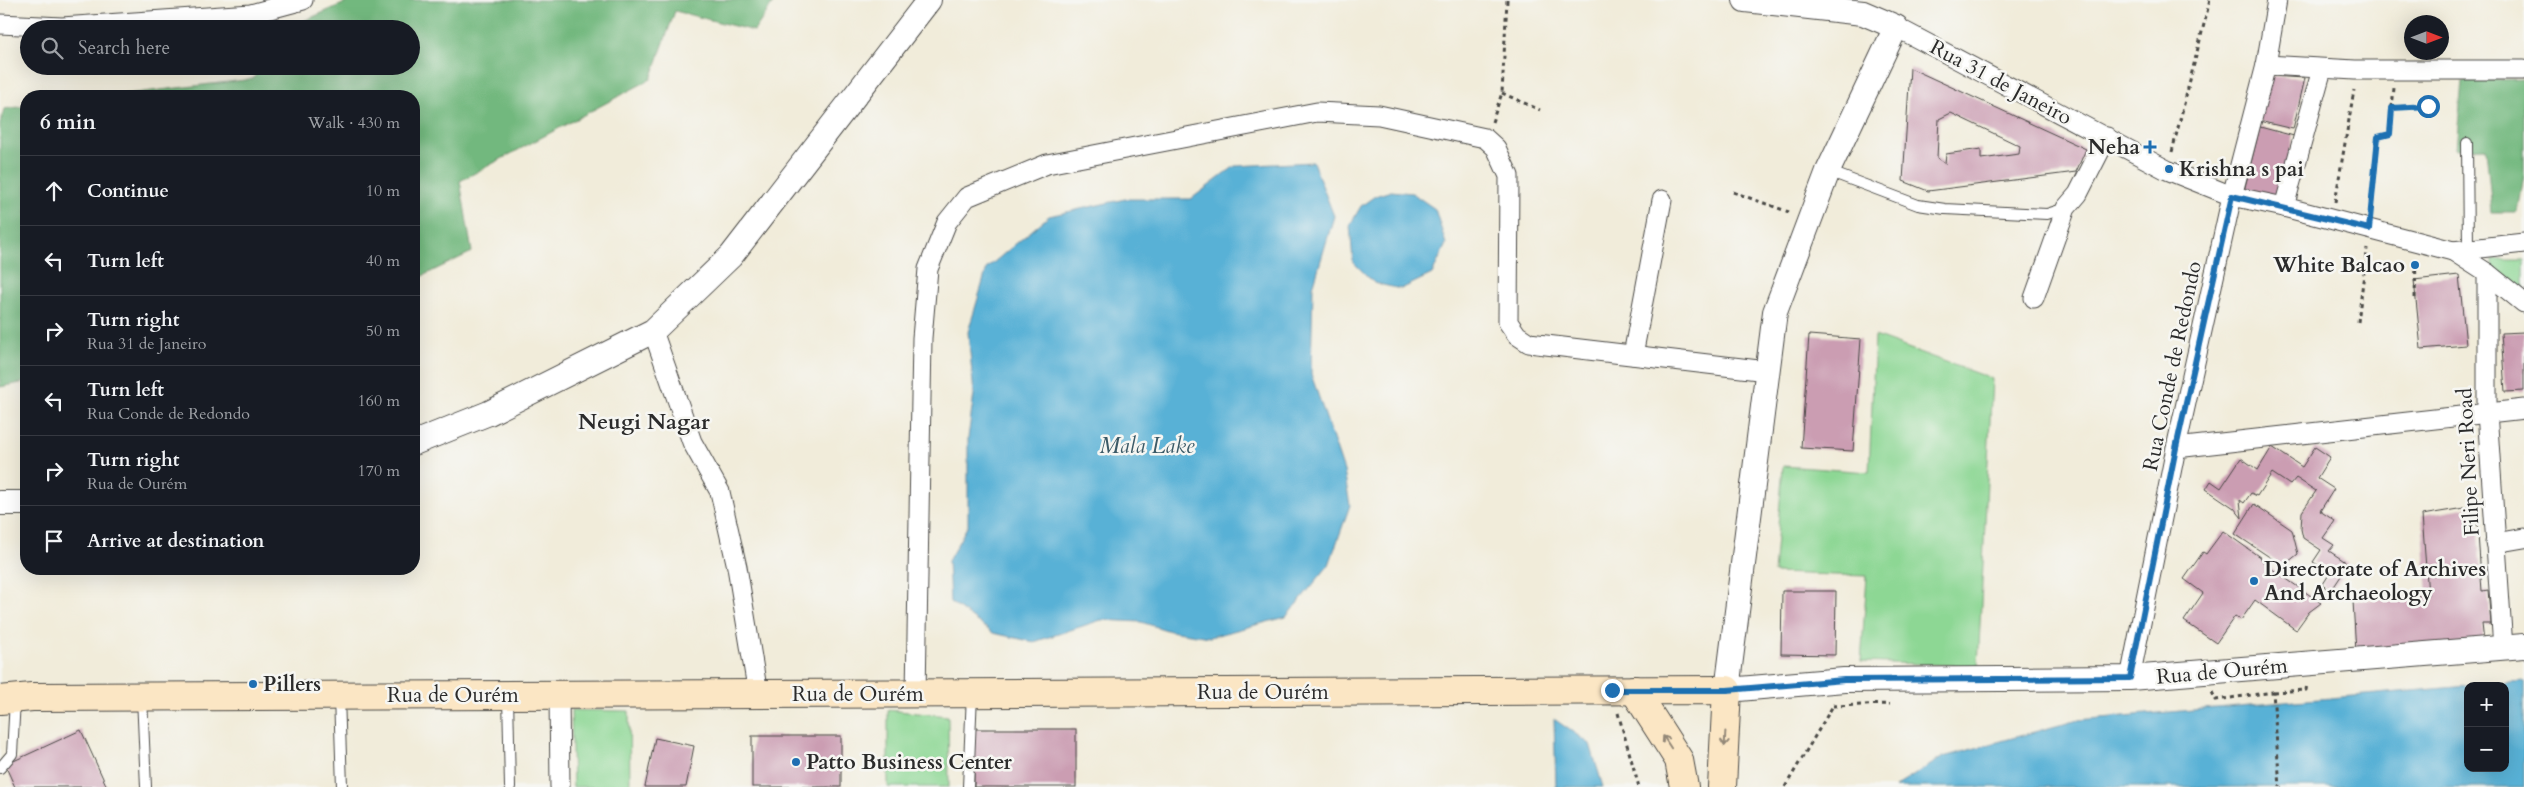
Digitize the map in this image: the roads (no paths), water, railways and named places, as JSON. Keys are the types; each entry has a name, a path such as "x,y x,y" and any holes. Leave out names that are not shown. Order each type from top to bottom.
{"main road":[{"path":"1623,690 1679,760 1684,787"},
{"name":"Rua de Ourém","path":"8,699 142,696 1727,690"},
{"path":"1722,787 1727,690"}],"street":[{"path":"164,20 251,14 303,0"},
{"path":"420,441 489,413 653,331 731,256 929,0"},
{"name":"Rua 31 de Janeiro","path":"1745,0 1863,13 1896,27 2167,170 2232,196 2284,207 2417,242 2461,250 2487,274 2524,303"},
{"name":"Rua Conde de Redondo","path":"2130,678 2176,448 2232,196 2266,65 2277,0"},
{"path":"0,24 20,25"},
{"path":"1727,690 1775,312 1828,171 1896,27"},
{"path":"2266,65 2322,69 2524,70"},
{"path":"2284,207 2322,69"},
{"path":"916,694 922,338 928,269 947,222 967,197 1047,164 1317,112 1379,115 1486,138 1496,148 1508,176 1508,322 1517,335 1528,343 1767,371"},
{"path":"2034,298 2066,208 2078,194 2107,137"},
{"path":"1633,355 1662,200"},
{"path":"2461,250 2524,243"},
{"name":"Filipe Neri Road","path":"2487,274 2487,412 2495,543 2514,647"},
{"path":"653,331 692,442 720,492 737,567 758,694"},
{"path":"2176,448 2524,409"},
{"path":"0,503 20,503"},
{"path":"2495,543 2524,538"},
{"name":"Rua de Ourém","path":"1727,690 1844,680 2130,678 2514,647"},
{"path":"560,695 560,787"}],"lane":[{"path":"2461,250 2468,143"},
{"path":"1828,171 1918,205 1945,209 2047,214 2066,208"},
{"path":"968,787 972,693"},
{"path":"508,695 510,787"},
{"path":"142,696 146,787"},
{"path":"339,696 342,787"},
{"path":"0,768 12,754 8,699"}],"water":[{"name":"Mala Lake","path":"1313,162 1334,216 1313,287 1311,374 1344,471 1350,505 1329,565 1286,617 1210,637 1170,631 1141,622 1101,620 1034,642 993,633 950,602 948,561 968,525 968,438 974,394 968,332 987,268 1049,216 1125,199 1191,199 1235,166"},
{"path":"1391,191 1412,193 1435,209 1446,244 1432,274 1401,289 1374,283 1353,262 1350,225 1361,206 1375,196"},
{"path":"2524,682 2524,787 1895,787 1943,757 2078,720 2464,686 2464,772 2509,772 2509,683"},
{"path":"1554,719 1590,744 1603,787 1556,787"}],"place":[{"name":"Neha","path":"2150,147"},
{"name":"Krishna s pai","path":"2169,169"},
{"name":"White Balcao","path":"2415,265"},
{"name":"Directorate of Archives And Archaeology","path":"2254,581"},
{"name":"Pillers","path":"253,684"},
{"name":"Patto Business Center","path":"796,762"}],"district":[{"name":"Neugi Nagar","path":"644,421"}]}
